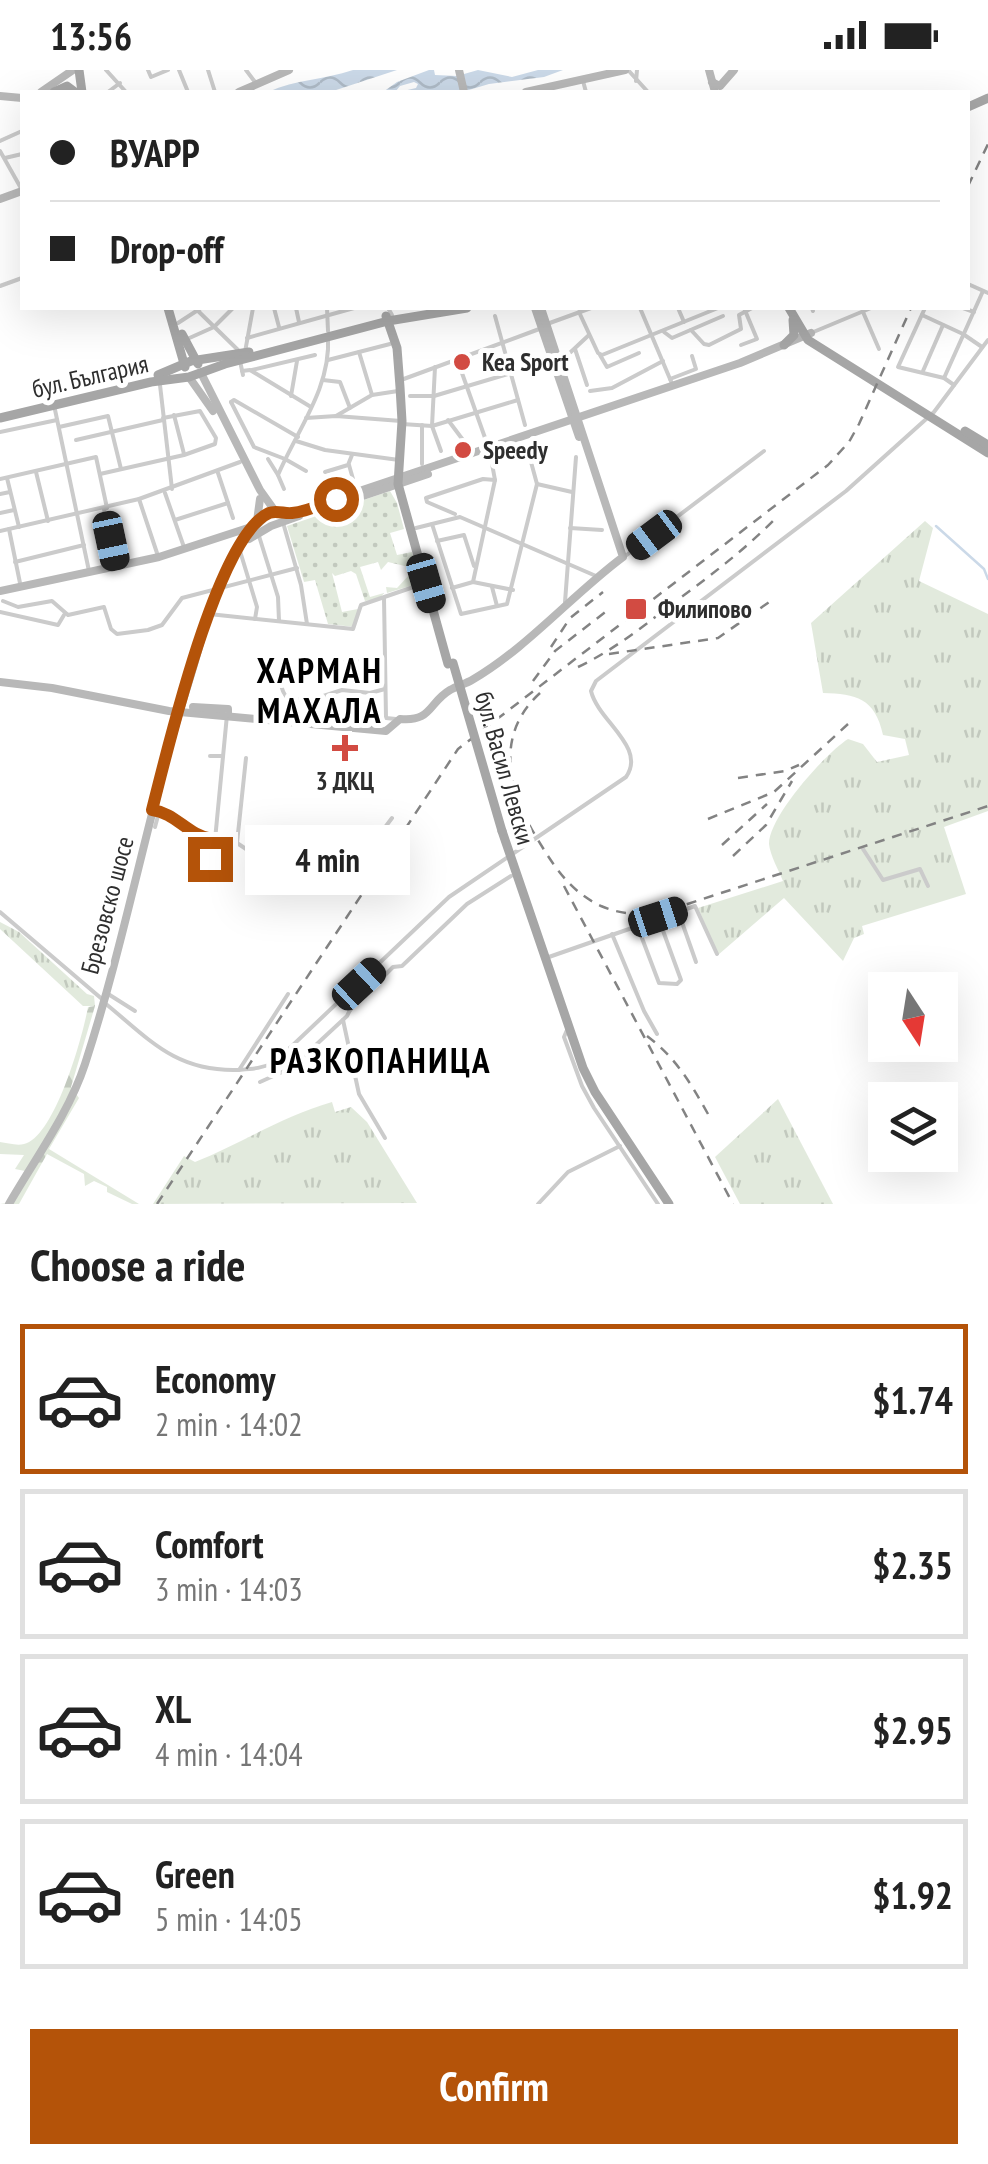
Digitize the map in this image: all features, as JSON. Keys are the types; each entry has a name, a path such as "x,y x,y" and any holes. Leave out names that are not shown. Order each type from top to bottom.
{"main road":[{"path":"244,90 269,74 289,70"},
{"path":"540,90 627,70"},
{"path":"707,70 714,90 735,70"},
{"path":"55,90 77,71"},
{"path":"44,90 77,71"},
{"path":"171,310 260,490 275,512 278,525"},
{"path":"171,310 189,377 210,406 260,498 264,517 278,525"},
{"path":"201,373 388,314 421,310"},
{"path":"388,314 441,310"},
{"path":"539,310 577,421"},
{"path":"784,345 794,332 791,310"},
{"path":"792,310 810,336 988,445"},
{"name":"бул. Васил Левски","path":"388,314 396,342 404,422 400,481 428,582"},
{"path":"0,680 180,709 386,731 400,719 421,718 448,690 473,679 601,578 620,558 560,362 544,326"},
{"path":"577,421 671,383 810,336"},
{"path":"2,596 20,587 159,557 242,534 275,512 296,512 400,481 748,366 810,336"},
{"path":"0,415 164,374 197,361 242,360"},
{"name":"бул. България","path":"0,415 201,373"},
{"path":"932,413 988,454"},
{"name":"бул. Васил Левски","path":"404,422 400,481 500,832 568,1029"},
{"path":"400,481 489,451"},
{"name":"Брезовско шосе","path":"238,549 278,525 400,481"},
{"path":"256,526 260,498"},
{"name":"Брезовско шосе","path":"9,1204 74,1090 156,810 180,709 209,614 242,534"},
{"name":"бул. Васил Левски","path":"508,857 511,876 591,1094 663,1204"}],"street":[{"path":"106,70 124,90"},
{"path":"148,70 150,77 168,70"},
{"path":"246,70 257,84"},
{"path":"627,70 646,90"},
{"path":"636,80 637,70"},
{"path":"583,81 585,90"},
{"path":"111,90 120,84"},
{"path":"2,155 20,186"},
{"path":"944,378 986,292"},
{"path":"178,323 195,310"},
{"path":"200,310 250,370 311,407"},
{"path":"185,340 214,326 231,310"},
{"path":"242,360 253,310"},
{"path":"275,310 280,329"},
{"path":"297,310 300,323"},
{"path":"278,475 323,380 328,360 327,310"},
{"path":"247,338 347,310"},
{"path":"336,416 435,367 586,310"},
{"path":"641,310 671,383 696,368 692,356"},
{"path":"679,310 684,322"},
{"path":"600,354 713,310"},
{"path":"691,330 709,345 741,329 739,315 743,310"},
{"path":"741,346 757,339 744,310"},
{"path":"924,310 898,366 944,378 954,385"},
{"path":"968,310 974,312"},
{"path":"810,336 863,311 879,349"},
{"path":"580,312 608,367 639,353"},
{"path":"922,315 982,347"},
{"path":"495,316 524,425"},
{"path":"664,332 669,338 722,316"},
{"path":"922,372 943,324"},
{"path":"560,362 589,335"},
{"path":"0,912 176,1060 214,1070 272,1064 449,897 630,772 632,753 592,696 596,681 834,502 932,413 988,340"},
{"path":"328,360 390,344"},
{"path":"575,349 588,388 612,388 663,362"},
{"path":"359,352 372,395"},
{"path":"250,370 315,355"},
{"path":"291,396 298,359"},
{"path":"457,359 495,480 473,582"},
{"path":"435,367 432,426 441,451"},
{"path":"410,396 434,396 511,374"},
{"path":"159,380 172,489"},
{"path":"323,380 340,382 350,408"},
{"path":"306,471 254,448 231,402 234,400 297,439 325,450 399,460"},
{"path":"306,418 336,416 432,426 518,400"},
{"path":"54,404 89,572"},
{"path":"76,440 195,410 204,414 216,440 212,447 184,456 100,474"},
{"path":"174,415 184,456"},
{"path":"58,427 107,416 120,469"},
{"path":"0,432 57,420"},
{"path":"448,420 473,454"},
{"path":"422,425 422,464"},
{"path":"432,524 460,614 507,604 514,590 538,484 528,451"},
{"path":"620,558 764,451"},
{"path":"353,454 349,463 353,479"},
{"path":"564,608 576,457"},
{"path":"0,479 96,458 116,566"},
{"path":"268,459 284,489"},
{"path":"0,531 139,499 240,462"},
{"path":"325,472 349,463"},
{"path":"36,471 48,521"},
{"path":"218,472 233,518"},
{"path":"7,477 19,527"},
{"path":"455,514 425,499 482,479 495,480"},
{"path":"538,484 573,492"},
{"path":"165,491 185,550"},
{"path":"0,494 10,492"},
{"path":"139,499 159,557"},
{"path":"175,520 228,503"},
{"path":"0,513 14,510"},
{"path":"416,528 460,516 601,578"},
{"path":"278,525 297,568 307,624"},
{"path":"570,528 602,530"},
{"path":"9,529 20,587"},
{"path":"259,536 272,575 279,621"},
{"path":"437,541 464,536 476,570"},
{"path":"560,544 569,546"},
{"path":"15,562 84,546"},
{"path":"238,549 257,607 256,619"},
{"path":"64,614 104,607 111,629 118,634 130,634 162,625 181,598 297,568"},
{"path":"209,614 353,629 362,605 428,582"},
{"path":"452,588 473,582 514,590"},
{"path":"492,586 497,606"},
{"path":"2,596 18,607 52,601 64,614"},
{"path":"384,598 386,718 400,719"},
{"path":"0,612 58,625 64,614"},
{"path":"385,689 370,693 342,690 312,700 288,699 282,682 285,666 386,660"},
{"path":"210,859 228,712"},
{"path":"210,756 223,756"},
{"path":"237,843 246,758"},
{"path":"155,827 156,810 196,836 237,843 246,850 334,857 375,830 380,834"},
{"path":"352,848 362,857 392,818"},
{"path":"863,849 883,880 920,869 928,886"},
{"path":"266,852 264,871 277,872"},
{"path":"260,1082 291,1068 393,967 402,966 467,904 511,876"},
{"path":"546,958 695,906 717,954"},
{"path":"678,911 696,962"},
{"path":"637,925 660,984 677,984 681,980 678,967 658,917"},
{"path":"612,934 657,1034"},
{"path":"240,1070 288,994"},
{"path":"103,997 135,1010"},
{"path":"342,1000 350,1010"},
{"path":"342,1020 359,1094 385,1138"},
{"path":"568,1029 564,1037 582,1086 663,1204"},
{"path":"538,1204 568,1172 620,1146"}],"green space":[{"path":"390,491 404,529 390,533 397,555 412,552 420,583 387,593 386,587 397,588 410,574 409,567 388,562 381,570 378,562 360,567 370,597 384,593 379,599 365,601 356,574 332,573 342,612 358,609 354,627 328,624 315,580 304,582 287,526"},
{"path":"925,521 933,528 919,581 988,614 988,811 944,827 966,894 862,926 864,934 854,938 843,961 784,898 718,955 698,908 783,881 769,844 771,832 788,802 826,757 848,739 863,744 877,762 909,755 905,739 883,735 875,713 862,700 823,693 811,623"},
{"path":"0,922 19,932 87,994 94,996 95,1006 83,1006 0,929"},
{"path":"95,1006 71,1087 79,1098 49,1149 139,1204 107,1192 107,1187 94,1181 85,1186 84,1174 47,1154 19,1204 0,1204 7,1203 25,1171 15,1169 24,1155 0,1154 0,1142 24,1144 46,1124 66,1083 88,1007"},
{"path":"778,1099 833,1204 740,1204 715,1157"},
{"path":"332,1102 335,1112 351,1107 367,1122 417,1203 153,1204 184,1156 195,1162"}],"water":[{"path":"353,70 397,70 336,90 273,90"},
{"path":"429,70 434,70 435,75 457,76 478,70 512,77 538,70 563,70 469,90 408,90 416,88 418,84 414,82 386,90"}],"waterway":[{"path":"936,526 984,569 988,579"}],"railway":[{"path":"970,182 988,144"},
{"path":"157,1204 458,749 828,465 859,424 910,310"},
{"path":"578,667 641,628 726,563 773,521"},
{"path":"551,647 570,618 603,592"},
{"path":"609,654 718,638 772,600"},
{"path":"533,681 555,651 608,610"},
{"path":"540,693 525,710 511,746 510,765 519,803 538,840 565,878 590,900 618,912 669,910 988,806"},
{"path":"708,819 774,792 848,724"},
{"path":"738,778 799,765"},
{"path":"733,856 766,825 792,781"},
{"path":"722,845 767,804"},
{"path":"564,886 733,1204"},
{"path":"647,1036 682,1071 708,1114"}],"place":[{"name":"Kea Sport","path":"462,362"},
{"name":"Speedy","path":"463,450"},
{"name":"Филипово","path":"636,609"},
{"name":"3 ДКЦ","path":"345,748"}],"district":[{"name":"ХАРМАН МАХАЛА","path":"320,690"},
{"name":"РАЗКОПАНИЦА","path":"381,1060"}],"route":[{"path":"210,859 212,839 196,836 169,815 152,810 218,587 245,537 266,515 296,512 336,499"}]}
